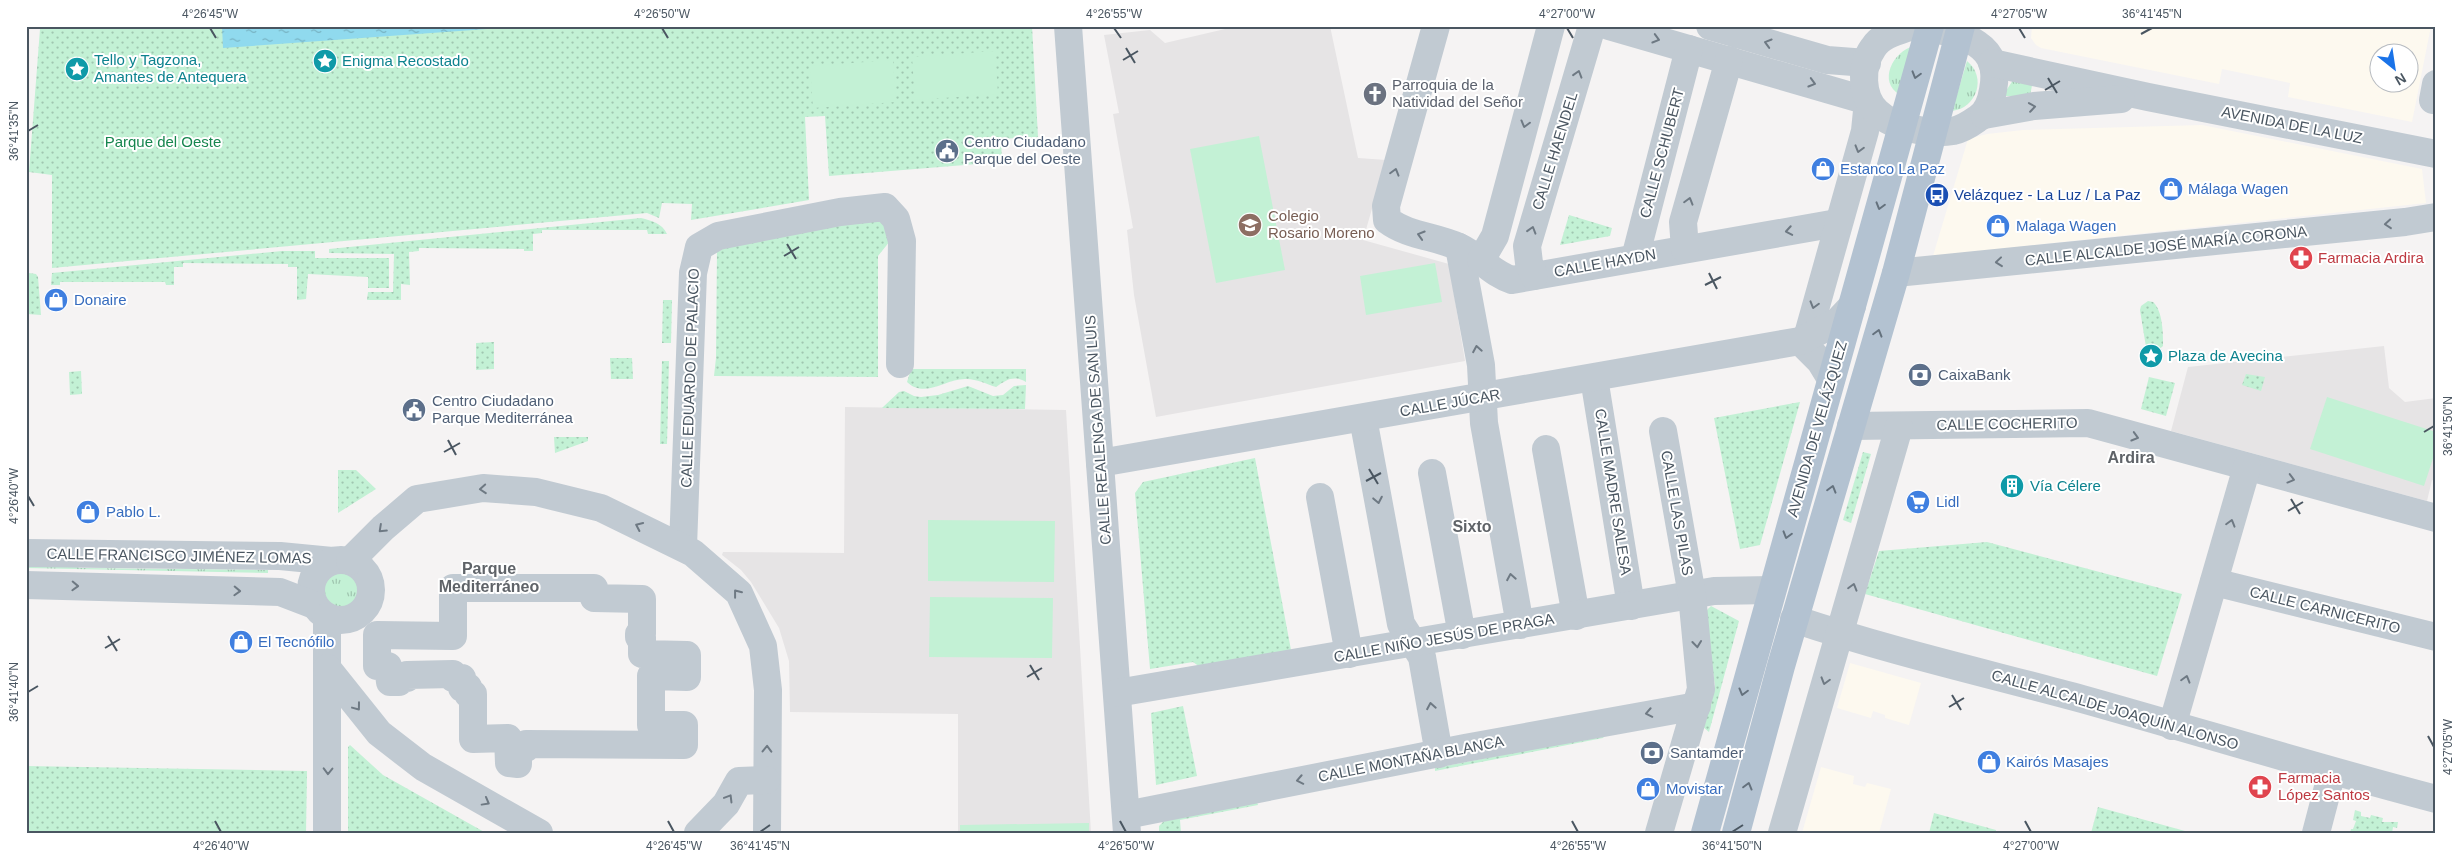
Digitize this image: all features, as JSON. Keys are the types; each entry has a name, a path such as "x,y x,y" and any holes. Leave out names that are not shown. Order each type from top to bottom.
{"main road":[{"name":"AVENIDA DE VELÁZQUEZ","path":"1705,833 1903,125 1923,27"},
{"name":"AVENIDA DE VELÁZQUEZ","path":"1736,833 1794,619 1896,273 1960,30"}],"street":[{"name":"CALLE REALENGA DE SAN LUIS","path":"1068,26 1126,824"},
{"name":"CALLE HAYDN","path":"1436,26 1386,206 1386,220 1398,229 1470,253 1501,276 1512,280 1837,223"},
{"path":"1520,625 1484,423 1481,365 1470,253 1495,236 1551,26"},
{"name":"CALLE HAENDEL","path":"1534,276 1529,263 1527,246 1592,26"},
{"path":"1609,26 1868,101 1877,113 1903,125 1933,131 1954,131 1969,125 1984,115 1992,99 1995,82 1992,63 1978,44 1960,30 1923,27 1891,33 1870,46 1827,60 1710,26"},
{"path":"1831,379 1804,340 1865,131 1868,101 1864,79 1870,46"},
{"name":"CALLE SCHUBERT","path":"1635,258 1689,49"},
{"path":"1685,249 1683,222 1730,60"},
{"name":"AVENIDA DE LA LUZ","path":"1992,63 2148,97 2436,154"},
{"name":"AVENIDA DE LA LUZ","path":"1984,115 2034,106 2148,97"},
{"name":"CALLE EDUARDO DE PALACIO","path":"683,547 693,273 699,246 718,236 840,212 885,207 896,219 902,241 900,364"},
{"name":"CALLE ALCALDE JOSÉ MARÍA CORONA","path":"1896,273 2405,222 2436,217"},
{"name":"CALLE JÚCAR","path":"1100,463 1804,340 1837,322 1852,306"},
{"name":"CALLE MADRE SALESA","path":"1594,378 1631,606"},
{"path":"1362,418 1401,624 1422,657 1439,754"},
{"name":"CALLE COCHERITO","path":"1851,426 2088,423 2436,518"},
{"path":"1782,833 1899,426"},
{"name":"CALLE LAS PILAS","path":"1658,833 1701,689 1692,595 1663,431"},
{"path":"1546,450 1576,616"},
{"path":"2172,726 2248,467"},
{"path":"1432,473 1462,635"},
{"path":"327,833 328,668 321,611 312,596 313,579 318,571 341,561 417,499 483,488 536,492 601,508 693,552 739,593 763,646 768,690 767,833"},
{"path":"1320,497 1349,654"},
{"name":"CALLE FRANCISCO JIMÉNEZ LOMAS","path":"26,553 280,556 341,561"},
{"path":"26,585 280,592 321,611 335,620 354,618 361,613 371,597 370,579 365,571 341,561"},
{"name":"CALLE CARNICERITO","path":"2214,582 2436,637"},
{"path":"454,588 594,588 594,598 642,599 642,634 639,634 639,637 642,637 642,654 687,655 687,677 651,676 651,725 684,726 684,745 526,744 526,748 518,748 518,764 509,763 508,738 473,739 473,694 468,694 468,687 462,688 462,678 453,678 453,674 407,675 407,678 399,678 399,682 390,682 388,666 377,666 378,636 453,636 454,588"},
{"name":"CALLE NIÑO JESÚS DE PRAGA","path":"1117,693 1414,644 1692,595 1714,592 1772,590"},
{"name":"CALLE ALCALDE JOAQUÍN ALONSO","path":"1794,619 1839,634 2332,772 2436,798"},
{"path":"328,668 379,733 415,762 539,833"},
{"name":"CALLE MONTAÑA BLANCA","path":"1126,824 1439,754 1697,706"},
{"path":"2316,833 2332,772"},
{"path":"698,833 726,804 739,780 766,780"}],"shaded area":[{"name":"Colegio Rosario Moreno","path":"1238,26 1330,26 1358,158 1386,160 1363,240 1449,264 1465,361 1156,417 1134,295 1127,230 1133,228 1113,114 1119,113 1104,35 1150,30 1165,43"},
{"path":"2032,26 2431,26 2420,82 2420,42 2370,42 2370,92 2418,92 2412,122 2288,97 2290,83 2222,69 2219,84 2041,48 2031,38"},
{"path":"2202,125 2422,169 2426,203 1933,256 1968,139 1987,134 2023,130"},
{"path":"2384,346 2389,388 2405,402 2436,398 2436,481 2432,480 2427,501 2171,431 2188,367"},
{"path":"845,407 1066,410 1091,833 958,833 958,714 790,712 789,661 779,628 751,582 741,570 722,555 723,552 844,553"},
{"path":"1850,663 1921,683 1909,725 1885,718 1885,715 1873,711 1871,718 1837,708"},
{"path":"1821,767 1854,776 1853,784 1865,787 1867,783 1891,789 1879,833 1802,833"}],"green space":[{"name":"Parque del Oeste","path":"26,26 1032,26 1038,137 1001,139 1002,162 829,176 825,116 805,117 809,200 691,220 692,204 662,203 659,218 647,213 52,268 52,175 29,172 40,29 26,28"},
{"path":"1914,46 1900,95 1893,89 1890,83 1890,67 1900,54"},
{"path":"995,51 998,94 915,100 912,57"},
{"path":"893,60 896,102 813,108 810,66"},
{"path":"1967,61 1977,75 1976,91 1968,104 1961,109 1952,111"},
{"path":"2013,80 2033,80 2030,96 2005,96 2004,94"},
{"path":"1259,136 1285,270 1216,283 1190,149"},
{"path":"1569,215 1612,228 1610,236 1560,245"},
{"path":"879,217 888,224 890,241 878,256 878,377 714,376 716,358 717,247"},
{"path":"641,218 653,221 665,230 667,234 648,234 647,230 542,230 542,233 533,234 533,251 524,251 524,249 419,248 419,251 409,252 410,285 401,284 401,300 367,300 368,292 393,292 394,254 329,253 329,249"},
{"path":"282,251 315,251 315,258 389,258 389,288 368,288 368,277 308,274 306,299 297,300 297,267 288,267 288,264 183,263 183,267 174,267 174,285 166,285 165,282 60,282 60,285 51,285 52,273"},
{"path":"1435,263 1442,302 1366,315 1360,276"},
{"path":"29,273 36,274 38,277 41,315 27,314"},
{"path":"663,300 672,300 671,343 662,343"},
{"path":"2148,301 2153,302 2156,306 2162,323 2163,346 2155,353 2146,347 2140,310 2141,306"},
{"path":"494,342 494,369 476,370 476,343"},
{"path":"610,358 632,358 633,379 611,379"},
{"path":"662,361 669,361 667,444 660,444"},
{"path":"911,369 1026,369 1026,382 1014,378 996,387 976,380 965,379 928,389 921,389 907,382"},
{"path":"81,371 82,394 70,395 69,372"},
{"path":"2246,374 2265,377 2261,391 2242,385"},
{"path":"2149,377 2175,383 2166,416 2141,409"},
{"path":"1026,385 1025,409 882,408 899,392 904,391 921,397 938,395 968,386 993,396 1003,395 1014,386"},
{"path":"2327,397 2436,432 2436,449 2424,486 2310,449"},
{"path":"1800,402 1760,545 1740,549 1714,418"},
{"path":"554,437 588,437 588,441 555,453"},
{"path":"1863,452 1871,454 1851,523 1843,520"},
{"path":"1255,458 1291,650 1200,667 1193,662 1150,669 1135,493 1143,482"},
{"path":"338,470 356,470 376,489 338,513"},
{"path":"928,520 1055,521 1054,582 928,581"},
{"path":"1987,542 2182,594 2157,676 1865,594 1879,551"},
{"path":"75,561 79,568 268,570 268,573 26,568 26,565"},
{"path":"342,570 357,576 363,591 357,606 342,612 327,606 321,591 327,576"},
{"path":"930,597 1053,598 1052,658 929,657"},
{"path":"1711,606 1739,621 1709,732 1703,727 1715,685 1703,614"},
{"path":"1183,706 1197,776 1156,785 1151,713"},
{"path":"1605,735 1603,738 1435,771 1435,768"},
{"path":"350,745 383,775 486,833 348,833 348,747"},
{"path":"26,766 307,771 306,833 26,833"},
{"path":"1257,802 1258,805 1180,820 1181,833 1159,833 1159,826 1164,821"},
{"path":"2098,807 2185,831 2184,833 2091,833"},
{"path":"2355,810 2361,812 2361,816 2370,818 2371,815 2383,818 2382,822 2398,822 2397,828 2393,827 2392,833 2350,833 2356,821 2353,820"},
{"path":"1934,813 1996,830 1996,833 1929,833"},
{"path":"1089,823 1089,833 960,833 960,825"}],"water":[{"path":"222,26 487,26 487,29 223,48"}],"place":[{"name":"Enigma Recostado","path":"325,61"},
{"name":"Tello y Tagzona, Amantes de Antequera","path":"77,69"},
{"name":"Parroquia de la Natividad del Señor","path":"1375,94"},
{"name":"Centro Ciudadano Parque del Oeste","path":"947,151"},
{"name":"Estanco La Paz","path":"1823,169"},
{"name":"Málaga Wagen","path":"2171,189"},
{"name":"Velázquez - La Luz / La Paz","path":"1937,195"},
{"name":"Colegio Rosario Moreno","path":"1250,225"},
{"name":"Malaga Wagen","path":"1998,226"},
{"name":"Farmacia Ardira","path":"2301,258"},
{"name":"Donaire","path":"56,300"},
{"name":"Plaza de Avecina","path":"2151,356"},
{"name":"CaixaBank","path":"1920,375"},
{"name":"Centro Ciudadano Parque Mediterránea","path":"414,410"},
{"name":"Vía Célere","path":"2012,486"},
{"name":"Lidl","path":"1918,502"},
{"name":"Pablo L.","path":"88,512"},
{"name":"El Tecnófilo","path":"241,642"},
{"name":"Santamder","path":"1652,753"},
{"name":"Kairós Masajes","path":"1989,762"},
{"name":"Farmacia López Santos","path":"2260,787"},
{"name":"Movistar","path":"1648,789"}],"district":[{"name":"Ardira","path":"2131,457"},
{"name":"Sixto","path":"1472,526"},
{"name":"Parque Mediterráneo","path":"489,577"}]}
